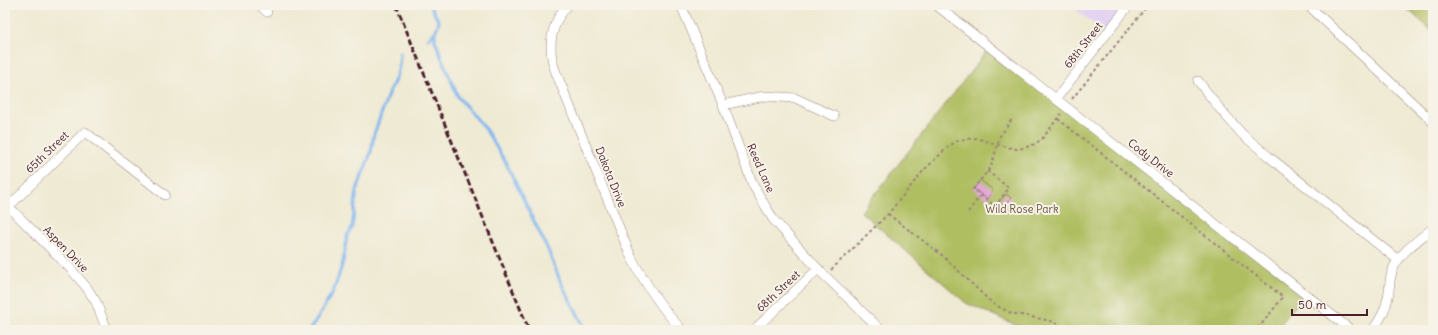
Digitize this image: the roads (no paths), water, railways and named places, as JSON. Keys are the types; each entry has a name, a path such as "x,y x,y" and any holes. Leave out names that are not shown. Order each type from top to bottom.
{"street":[{"name":"Dakota Drive","path":"568,5 556,21 552,32 550,44 554,67 621,234 643,279 657,300 682,330"},
{"name":"Reed Lane","path":"681,5 723,105 753,185 773,219 818,269 881,330"},
{"name":"Cody Drive","path":"936,5 1351,330"},
{"name":"68th Street","path":"1056,99 1129,5"},
{"path":"1308,5 1433,122"},
{"path":"1198,81 1242,134 1398,260"},
{"path":"723,105 764,96 795,98 834,116"},
{"name":"65th Street","path":"6,207 85,132 165,195"},
{"name":"Aspen Drive","path":"6,207 69,267 87,288 107,330"},
{"path":"1373,330 1381,319 1386,307 1392,273 1398,260 1433,228"},
{"name":"68th Street","path":"754,330 818,269"}],"waterway":[{"path":"428,39 435,32 439,22 430,5"},
{"path":"435,32 435,40 458,97 484,127 506,163 548,250 561,283 586,330"},
{"path":"309,330 334,290 343,262 347,236 352,228 357,190 371,152 374,134 397,74 400,53"}],"railway":[{"path":"396,5 529,330"}],"park label":[{"name":"Wild Rose Park","path":"1022,209"}]}
